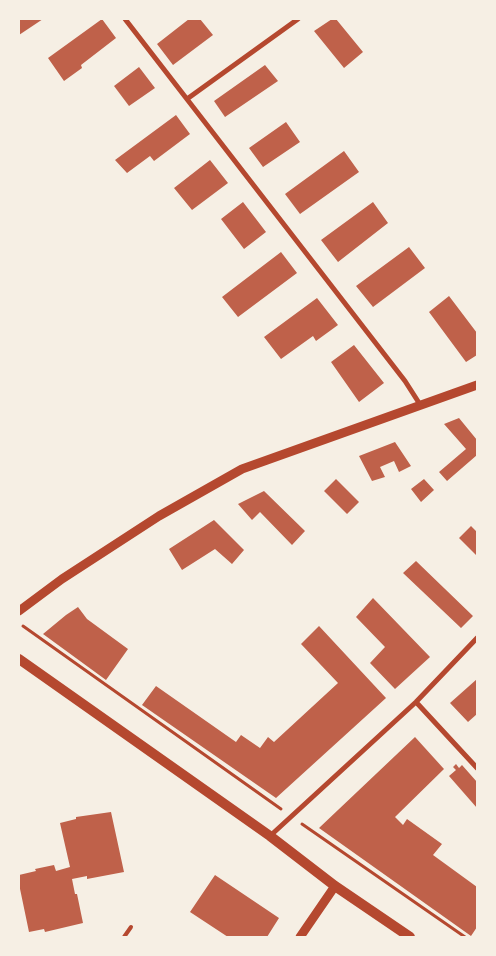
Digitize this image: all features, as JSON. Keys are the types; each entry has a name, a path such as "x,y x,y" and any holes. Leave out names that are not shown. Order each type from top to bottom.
{"main road":[{"path":"19,659 270,836 335,886 410,937"}],"street":[{"path":"125,19 405,381 421,406"},
{"path":"188,98 298,19"},
{"path":"19,611 62,579 159,516 242,469 477,385"},
{"path":"270,836 416,702 477,638"},
{"path":"416,702 477,768"},
{"path":"300,937 335,886"}],"lane":[{"path":"124,937 131,927"}],"path":[{"path":"19,622 291,817 465,937"}],"building":[{"path":"19,19 43,19 19,35"},
{"path":"102,19 116,38 64,81 48,58"},
{"path":"189,19 200,19 213,35 173,65 157,44"},
{"path":"332,19 336,19 363,52 344,68 314,31"},
{"path":"265,65 278,81 225,117 214,101"},
{"path":"139,67 155,88 129,106 114,86"},
{"path":"176,115 190,134 154,161 150,156 127,173 115,160"},
{"path":"286,122 300,142 263,167 249,148"},
{"path":"344,151 359,172 300,214 285,194"},
{"path":"210,160 228,183 192,210 174,188"},
{"path":"243,202 266,232 244,249 221,219"},
{"path":"373,202 388,223 338,262 321,240"},
{"path":"409,247 425,268 373,307 356,286"},
{"path":"281,252 297,273 238,317 222,297"},
{"path":"449,296 477,333 477,355 466,362 429,312"},
{"path":"317,298 338,325 316,341 313,336 281,359 264,337"},
{"path":"354,345 384,383 359,402 331,362"},
{"path":"459,418 477,440 477,455 447,481 439,472 466,449 444,424"},
{"path":"395,442 411,466 399,472 394,461 380,467 385,477 372,481 359,456"},
{"path":"336,479 359,502 347,514 324,491"},
{"path":"424,479 434,490 421,502 411,489"},
{"path":"264,491 305,531 292,545 260,512 252,520 238,504"},
{"path":"214,520 244,550 232,564 215,549 182,570 169,549"},
{"path":"471,526 477,532 477,556 459,538"},
{"path":"416,561 473,616 461,628 403,573"},
{"path":"373,598 430,657 395,689 370,663 385,647 356,617"},
{"path":"78,607 87,619 128,649 106,680 43,634"},
{"path":"319,626 386,698 276,798 142,705 156,686 236,742 241,735 260,748 268,737 274,742 338,683 301,644"},
{"path":"477,679 477,714 468,722 450,703"},
{"path":"415,737 444,769 395,817 403,825 407,819 442,844 433,855 477,887 477,927 471,936 319,828"},
{"path":"456,764 459,768 462,765 477,782 477,808 449,776 456,770 453,767"},
{"path":"111,812 124,872 87,879 87,876 72,879 83,923 45,932 44,929 29,932 19,884 19,875 54,865 56,871 70,867 60,823 76,819 76,817"},
{"path":"215,875 279,918 267,937 228,937 190,912"}]}
